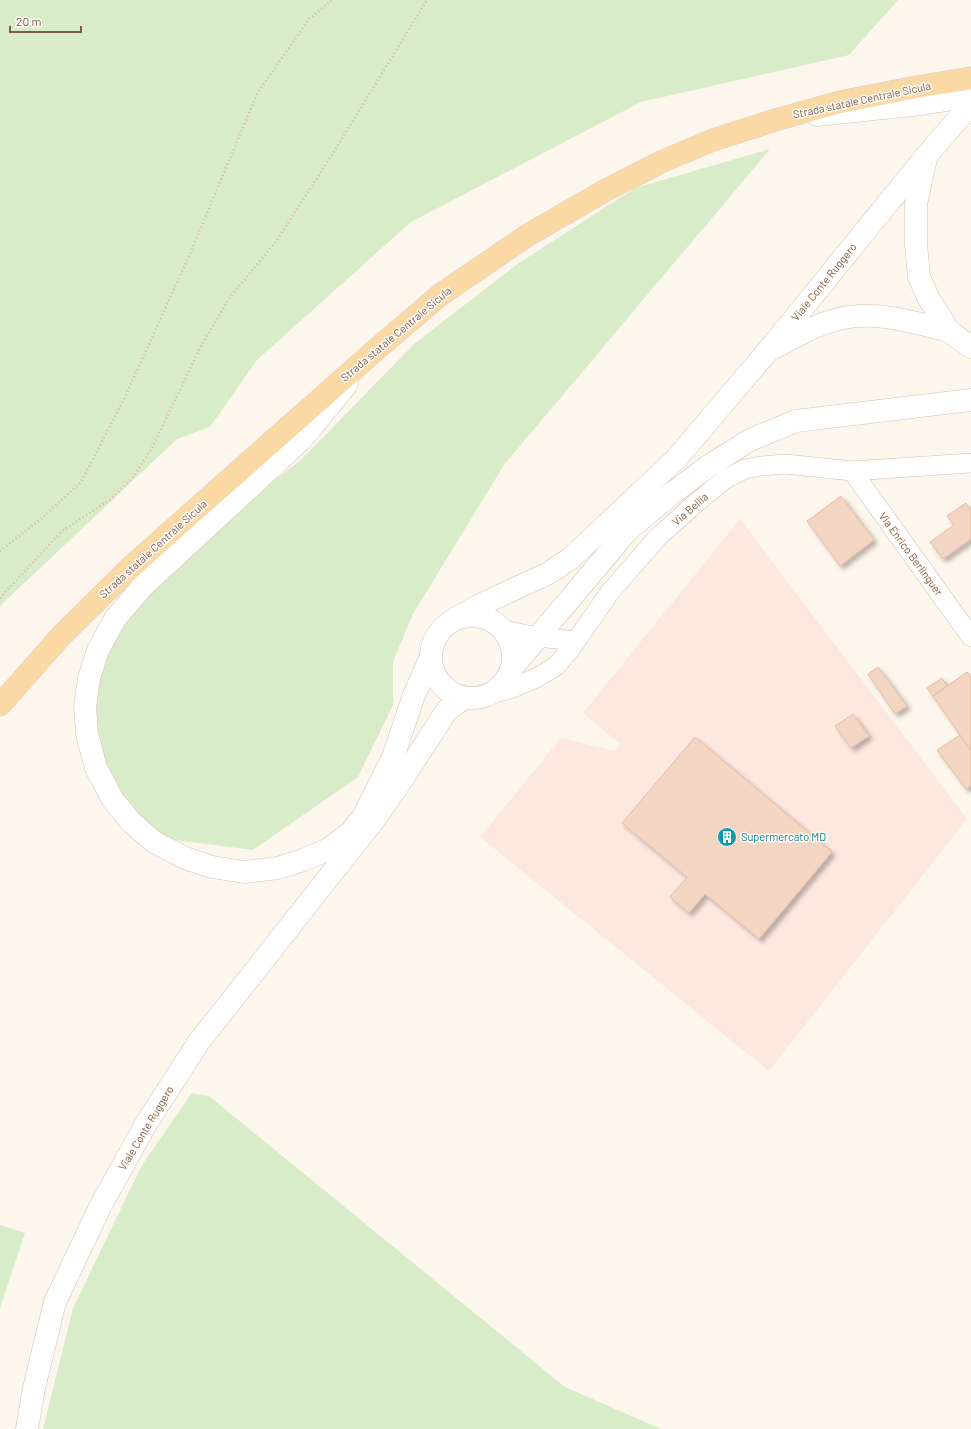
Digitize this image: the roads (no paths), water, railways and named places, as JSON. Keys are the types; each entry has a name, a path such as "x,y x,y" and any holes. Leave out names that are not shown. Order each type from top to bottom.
{"main road":[{"name":"Strada statale Centrale Sicula","path":"0,705 61,636 132,565 440,295 528,235 606,190 663,160 713,140 774,120 840,102 971,78"},
{"path":"774,120 921,104 971,96"},
{"name":"Viale Conte Ruggero","path":"676,458 767,352 927,155 971,104"},
{"path":"927,155 916,204 916,244 920,277 929,299 949,331"},
{"path":"767,352 812,328 839,318 861,316 901,318 949,331 971,347"},
{"path":"364,816 350,833 327,850 278,868 244,872 212,867 185,858 154,842 132,822 113,800 96,768 87,734 85,707 89,678 98,650 115,619 142,587 302,439 371,354"},
{"path":"627,531 670,495 710,465 750,440 796,421 971,400"},
{"path":"512,668 627,531 676,458"},
{"path":"338,864 364,816 392,757 414,695 430,658 436,636 443,627 482,604 547,574 570,559 676,458"},
{"path":"430,658 433,672 440,684 451,693 464,698 478,698 491,694 508,678 512,668 513,655 510,642 503,630 492,622 480,617 466,616 453,620"},
{"path":"338,864 374,820 396,789 447,710 464,698"},
{"name":"Viale Conte Ruggero","path":"27,1429 34,1388 55,1302 101,1205 146,1124 198,1043 338,864"}],"street":[{"name":"Via Bellia","path":"491,694 513,688 556,666 570,651 610,592 658,537 725,479 745,469 785,464 852,471 971,463"},
{"name":"Via Enrico Berlinguer","path":"852,471 971,637"},
{"path":"503,630 538,637 576,641"}],"place":[{"name":"Supermercato MD","path":"727,837"}]}
